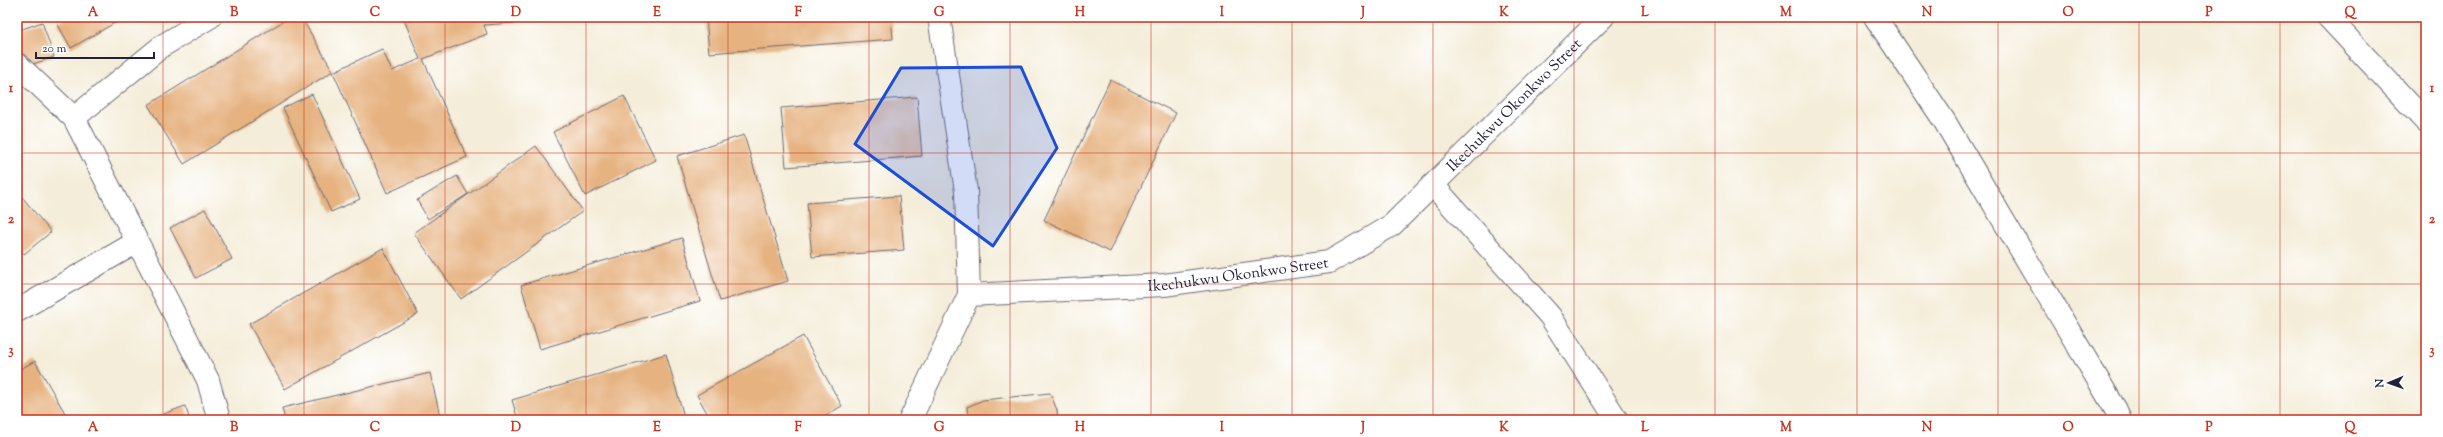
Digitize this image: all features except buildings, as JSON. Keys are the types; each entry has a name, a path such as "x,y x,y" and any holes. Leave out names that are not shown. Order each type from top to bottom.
{"street":[{"path":"74,118 162,46 210,17"},
{"path":"910,420 969,295 966,191 939,17"},
{"name":"Ikechukwu Okonkwo Street","path":"969,295 1164,284 1329,262 1392,225 1603,17"},
{"path":"1875,17 1945,122 2116,410 2120,420"},
{"path":"2328,17 2426,122"},
{"path":"17,64 74,118 208,380 219,420"},
{"path":"1433,185 1550,316 1617,420"},
{"path":"17,311 137,242"}],"highlighted area":[{"path":"1021,67 1057,148 993,246 855,144 901,68"}]}
